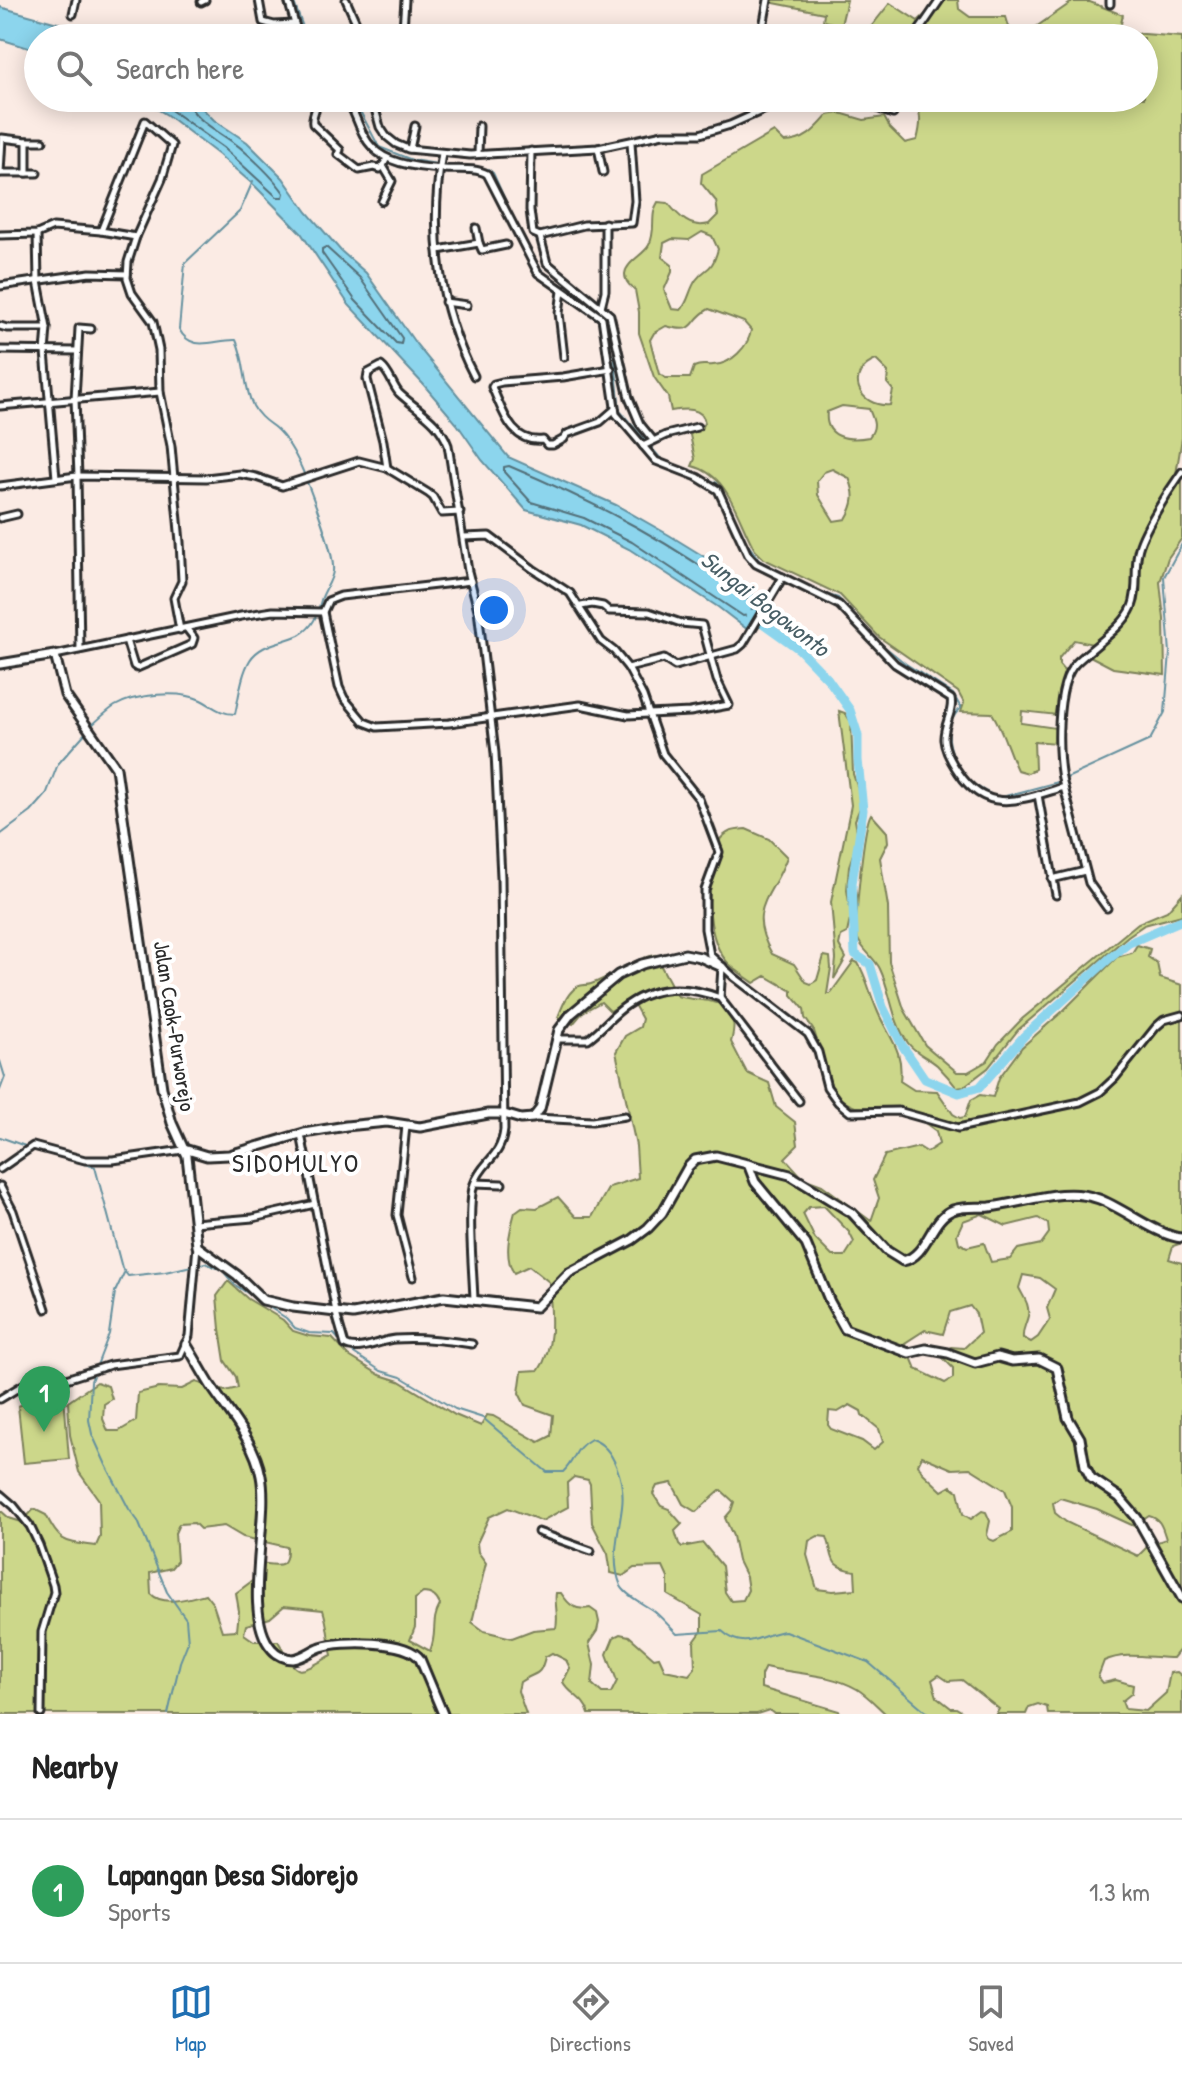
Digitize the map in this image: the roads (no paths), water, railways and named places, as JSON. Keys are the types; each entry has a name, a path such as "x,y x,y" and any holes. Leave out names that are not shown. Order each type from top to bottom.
{"street":[{"path":"73,14 76,0"},
{"path":"259,0 263,22 270,24"},
{"path":"288,0 295,24"},
{"path":"346,0 357,24"},
{"path":"403,24 405,0"},
{"path":"764,24 768,0"},
{"path":"924,24 940,0"},
{"path":"314,112 313,124 339,149 338,154 359,170 382,167"},
{"path":"354,112 368,142 387,158 439,168 478,170 487,174 538,273 602,318 615,409 648,443"},
{"path":"376,112 383,133 392,141 408,150 442,156 598,148 663,134 700,134 730,125 757,112"},
{"path":"888,112 893,114"},
{"path":"101,231 145,121 171,142 172,148 136,237 127,274 132,293 154,326 160,358 160,392 169,432 182,576 174,598 183,629 194,638 192,644 137,668 126,640"},
{"path":"404,162 415,126"},
{"path":"479,126 479,154"},
{"path":"37,173 0,173 2,138 43,141"},
{"path":"27,141 27,173"},
{"path":"531,151 530,210 533,233 540,236 605,223 630,224 633,221 635,201 631,142"},
{"path":"598,148 603,172"},
{"path":"442,156 435,209 445,302 474,376"},
{"path":"376,175 387,158"},
{"path":"382,167 392,181 382,201"},
{"path":"601,307 605,291 605,223"},
{"path":"0,235 37,234 53,227 136,237"},
{"path":"476,228 483,250 506,245"},
{"path":"37,234 38,281 47,328 45,352 56,478"},
{"path":"540,236 547,263 601,307 611,319 629,398 648,443 661,464 697,477 718,490 748,555 760,566 839,605 895,664 951,699 952,707 944,728 945,745 949,758 972,789 1002,802 1038,795 1064,785"},
{"path":"438,250 479,243"},
{"path":"0,286 90,273 127,274"},
{"path":"562,291 559,313 564,357"},
{"path":"445,302 467,305"},
{"path":"0,326 47,328"},
{"path":"80,649 75,399 79,328 91,329"},
{"path":"0,350 77,351"},
{"path":"387,468 367,379 368,373 381,366 398,391 424,412 444,435 478,610 491,717 501,877 504,1114 502,1145 475,1183 472,1195 474,1299"},
{"path":"611,369 502,382 492,387 515,432 523,438 543,440 547,445 600,422 615,409"},
{"path":"0,406 160,392"},
{"path":"648,443 697,427"},
{"path":"0,486 77,476 240,474 287,486 349,462 387,468 432,496 442,513 460,512"},
{"path":"1107,908 1095,894 1085,871 1060,774 1065,679 1076,663 1132,608 1141,541 1182,472"},
{"path":"0,518 17,514"},
{"path":"464,537 489,536 570,593 601,641 614,651 639,687 663,754 702,805 719,852 705,890 705,929 710,955 722,970 720,998"},
{"path":"628,668 664,659 675,666 732,652 743,644 783,577"},
{"path":"471,581 336,597 328,601 321,612 341,692 364,722 377,727 426,725 580,705 619,715 690,712 729,705 700,624 681,623 649,612 610,611 592,604 581,606"},
{"path":"0,664 273,611 321,612"},
{"name":"Jalan Caok-Purworejo","path":"55,655 65,695 114,762 118,773 162,1088 172,1123 184,1149 197,1246"},
{"path":"1038,795 1056,895"},
{"path":"1052,879 1085,871"},
{"path":"538,1118 567,1018 624,971 663,958 690,954 722,970 808,1034 818,1052 827,1087 850,1112 898,1111 958,1128 983,1125 1027,1111 1090,1098 1115,1078 1156,1027 1164,1020 1182,1015"},
{"path":"559,1039 588,1039 629,1003 660,990 689,989 720,998 799,1101"},
{"path":"0,1169 33,1146 85,1160 113,1160 184,1149 207,1156 229,1155 301,1134 373,1123 431,1126 471,1116 504,1114 521,1119 592,1121 625,1116"},
{"path":"406,1126 397,1215 413,1277"},
{"path":"301,1134 345,1345 351,1349 394,1339 436,1338 472,1344"},
{"path":"197,1246 237,1275 263,1300 293,1307 353,1314 434,1297 536,1307 569,1273 632,1240 655,1222 688,1167 695,1160 716,1156 790,1175 842,1206 899,1260 913,1256 942,1217 951,1211 1050,1195 1075,1194 1097,1198 1169,1235 1182,1238"},
{"path":"748,1164 755,1182 806,1244 845,1329 909,1353 926,1349 975,1363 998,1357 1012,1361 1039,1359 1057,1368 1068,1418 1080,1438 1085,1466 1091,1478 1119,1497 1137,1518 1182,1598"},
{"path":"475,1183 502,1184"},
{"path":"0,1186 10,1202 46,1309"},
{"path":"0,1205 10,1202"},
{"path":"193,1223 253,1218 315,1204"},
{"path":"0,1399 18,1387 52,1384 88,1371 134,1361 177,1357 186,1344 197,1246"},
{"path":"186,1344 236,1421 261,1475 258,1603 263,1634 269,1646 274,1652 293,1659 332,1645 376,1644 406,1649 420,1659 443,1714"},
{"path":"0,1494 30,1526 53,1585 54,1592 42,1632 41,1714"},
{"path":"538,1532 591,1551"}],"water":[{"path":"0,7 61,24 24,24 24,47 0,39"},
{"path":"162,112 206,112 247,142 283,178 341,251 366,273 416,344 508,457 616,505 708,559 764,603 748,630 629,549 581,525 526,510 482,460 423,384 349,305 301,233 256,187"}],"waterway":[{"path":"293,0 302,24"},
{"path":"360,112 379,147 412,160 437,164"},
{"path":"443,165 465,167"},
{"path":"475,168 488,169 493,173 538,265 589,303 610,326"},
{"path":"253,181 240,211 185,263 179,329 184,337 197,343 236,340 253,406 285,438 305,476"},
{"path":"613,340 620,411 661,459 717,483 746,542 760,561 838,598 880,643 953,694 961,708 954,716 949,735 957,764 970,781 998,798 1058,782 1150,740 1165,712 1170,653 1164,577 1182,544"},
{"path":"91,726 115,706 158,695 192,697 235,714 242,679 250,660 266,647 299,635 308,628 332,575 333,563 327,540 307,482"},
{"name":"Sungai Bogowonto","path":"750,614 799,649 828,679 850,710 858,735 863,810 852,883 855,954 870,964 883,1007 902,1045 925,1079 959,1093 980,1087 1024,1036 1110,958 1129,943 1182,920"},
{"path":"0,835 31,812 46,795 58,764 87,731"},
{"path":"0,1061 5,1077 0,1090"},
{"path":"0,1137 28,1147"},
{"path":"34,1150 95,1167 122,1268 128,1276 205,1263 222,1270 235,1285 286,1318 295,1328 309,1333 334,1334 342,1343"},
{"path":"124,1273 115,1292 109,1334 91,1381 89,1420 106,1465 138,1521 167,1592 186,1619 188,1642 168,1714"},
{"path":"346,1348 381,1371 401,1377 455,1409 483,1418 547,1472 563,1472 578,1450 591,1439 606,1449 617,1467 622,1488 616,1557 621,1586 677,1634 722,1631 739,1641 746,1641 785,1631 868,1662 929,1714"}],"place":[{"name":"Lapangan Desa Sidorejo","path":"44,1432"}],"district":[{"name":"SIDOMULYO","path":"296,1163"}]}
